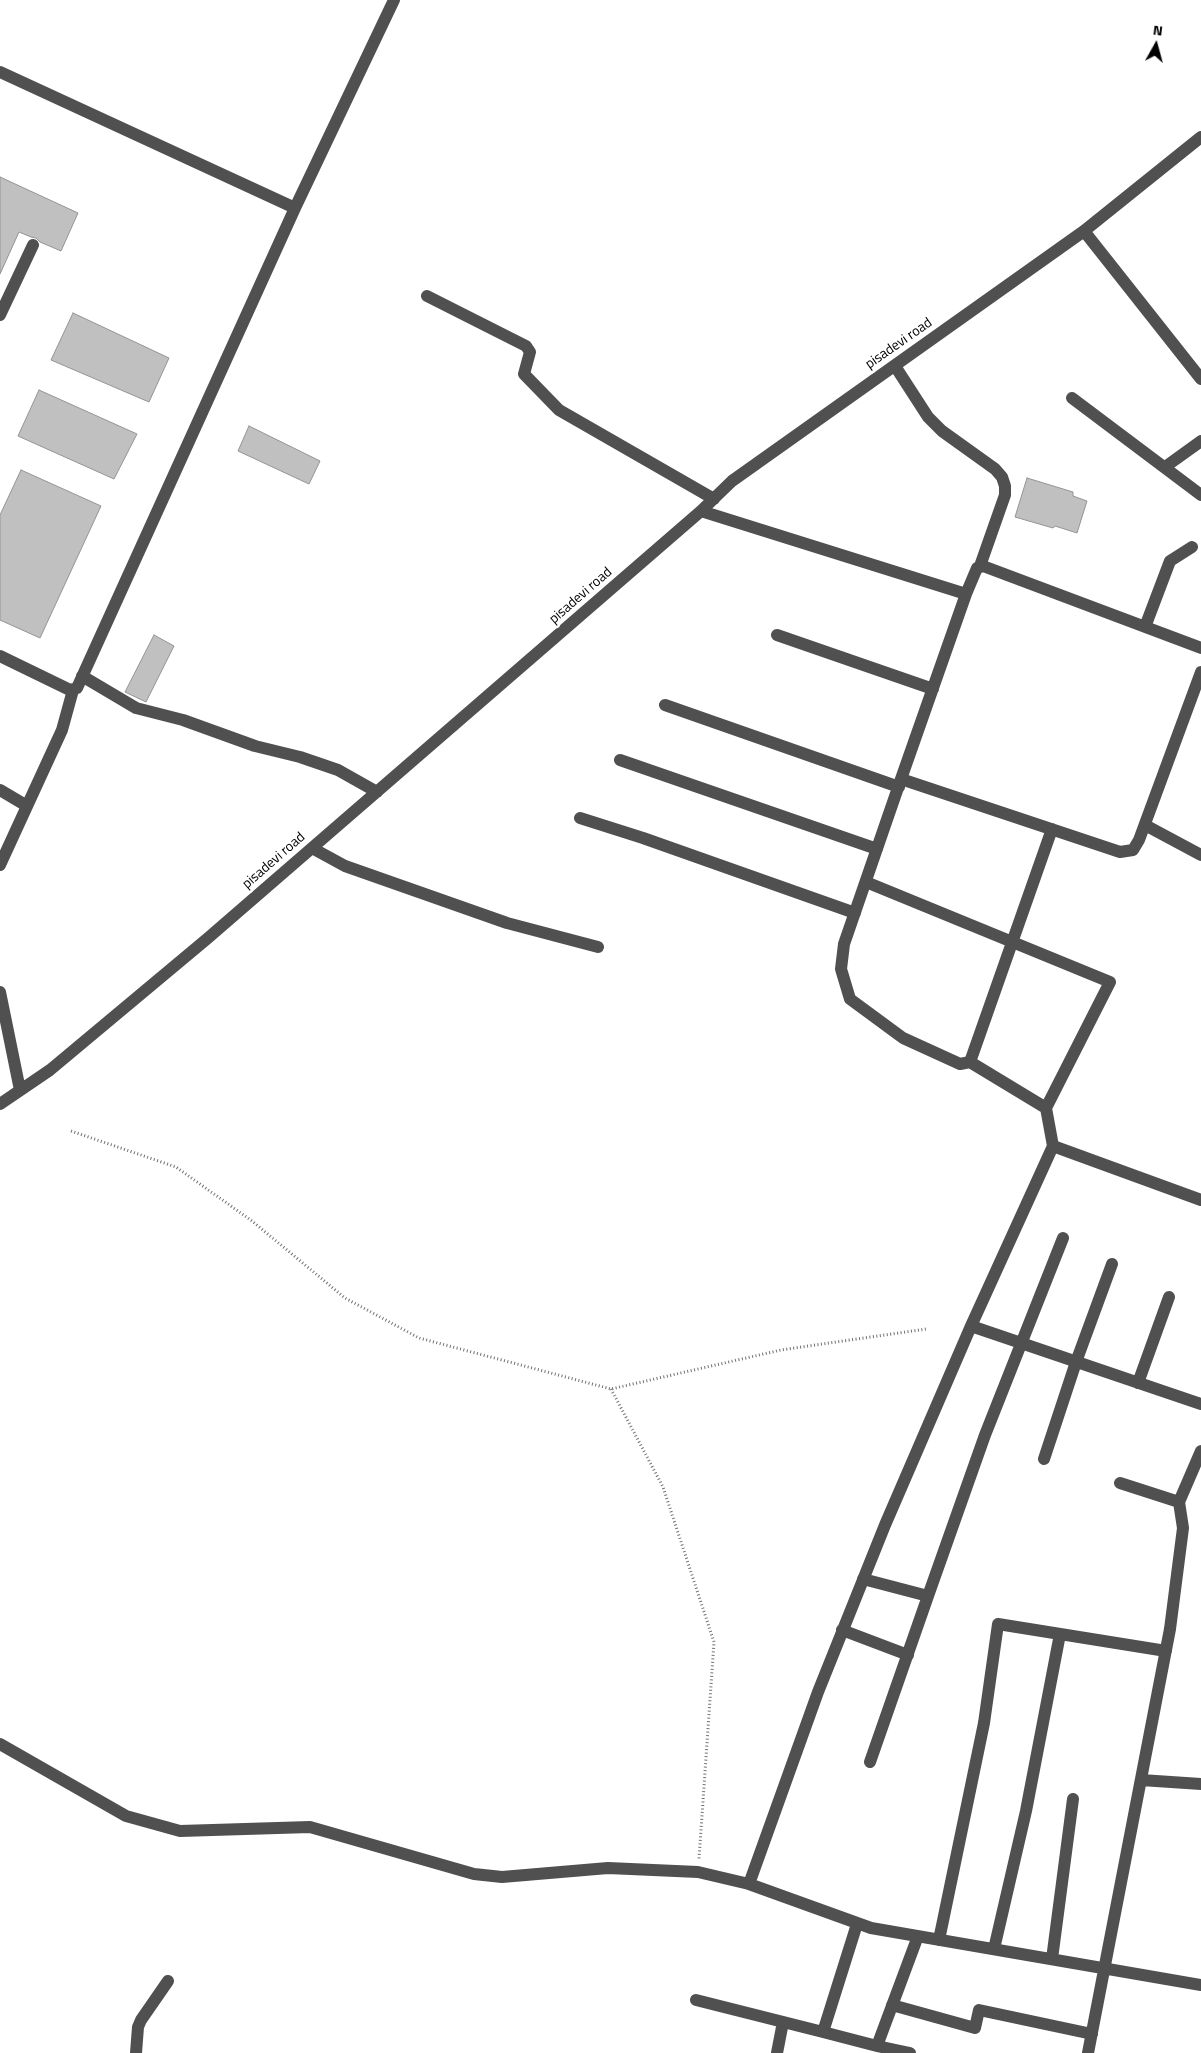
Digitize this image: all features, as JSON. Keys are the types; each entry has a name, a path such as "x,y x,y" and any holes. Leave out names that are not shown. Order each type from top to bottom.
{"street":[{"path":"0,865 62,730 73,690 77,688 295,208 394,0"},
{"path":"0,72 295,208"},
{"name":"pisadevi road","path":"0,1104 65,1057 312,848 701,511 732,481 1084,231 1201,137"},
{"path":"1084,231 1201,378"},
{"path":"0,315 33,246"},
{"path":"427,296 526,346 530,352 524,374 560,410 714,499"},
{"path":"895,366 928,417 942,431 995,468 1006,486 1006,495 980,566 977,568 966,594 877,849 844,944 841,969 850,999 903,1038 960,1064 970,1062 1046,1108"},
{"path":"1072,398 1201,495"},
{"path":"1165,467 1201,441"},
{"path":"701,511 966,594"},
{"path":"1145,627 1170,561 1192,547"},
{"path":"980,566 1201,648"},
{"path":"777,635 933,689"},
{"path":"0,656 73,690"},
{"path":"665,705 900,783 1120,852 1133,850 1139,840 1201,672"},
{"path":"82,676 136,708 183,720 255,746 300,757 338,770 376,792"},
{"path":"620,760 877,849"},
{"path":"0,790 27,806"},
{"path":"580,818 643,838 855,913"},
{"path":"1145,826 1201,855"},
{"path":"970,1062 1052,830"},
{"path":"312,848 345,866 507,924 598,947"},
{"path":"749,1884 842,1630 971,1326 1052,1146 1046,1108 1110,982 1014,941 866,882"},
{"path":"0,992 20,1090"},
{"path":"1052,1146 1201,1200"},
{"path":"870,1762 985,1434 1063,1238"},
{"path":"1044,1459 1076,1362 1112,1264"},
{"path":"1138,1383 1169,1297"},
{"path":"971,1326 1201,1404"},
{"path":"1088,2053 1166,1652 1183,1528 1178,1502 1201,1451"},
{"path":"1120,1483 1178,1502"},
{"path":"864,1579 928,1596"},
{"path":"939,1940 984,1723 998,1624 1166,1652"},
{"path":"842,1630 908,1655"},
{"path":"994,1949 1026,1811 1060,1634"},
{"path":"0,1744 126,1816 180,1831 310,1827 474,1874 502,1877 608,1868 698,1872 749,1884 858,1924 939,1940 1201,1985"},
{"path":"1142,1780 1201,1784"},
{"path":"1052,1959 1073,1799"},
{"path":"824,2032 858,1924"},
{"path":"877,2046 918,1936"},
{"path":"136,2053 138,2027 141,2020 168,1981"},
{"path":"696,2000 824,2032 858,2047 877,2046 910,2053"},
{"path":"892,2005 975,2028 979,2010 1092,2034"},
{"path":"777,2053 783,2022"}],"path":[{"path":"71,1131 176,1166 252,1221 345,1298 419,1338 611,1389 781,1350 926,1329"},
{"path":"611,1389 663,1487 714,1642 698,1872"}],"building":[{"path":"0,177 78,213 61,251 40,242 36,238 19,232 0,274"},
{"path":"73,313 169,358 149,402 51,360"},
{"path":"39,390 137,434 114,479 18,436"},
{"path":"249,426 320,461 309,484 238,451"},
{"path":"21,470 101,506 40,638 0,620 0,515"},
{"path":"1027,478 1073,492 1073,496 1087,501 1077,533 1015,517"},
{"path":"154,635 174,646 146,702 125,692"}]}
